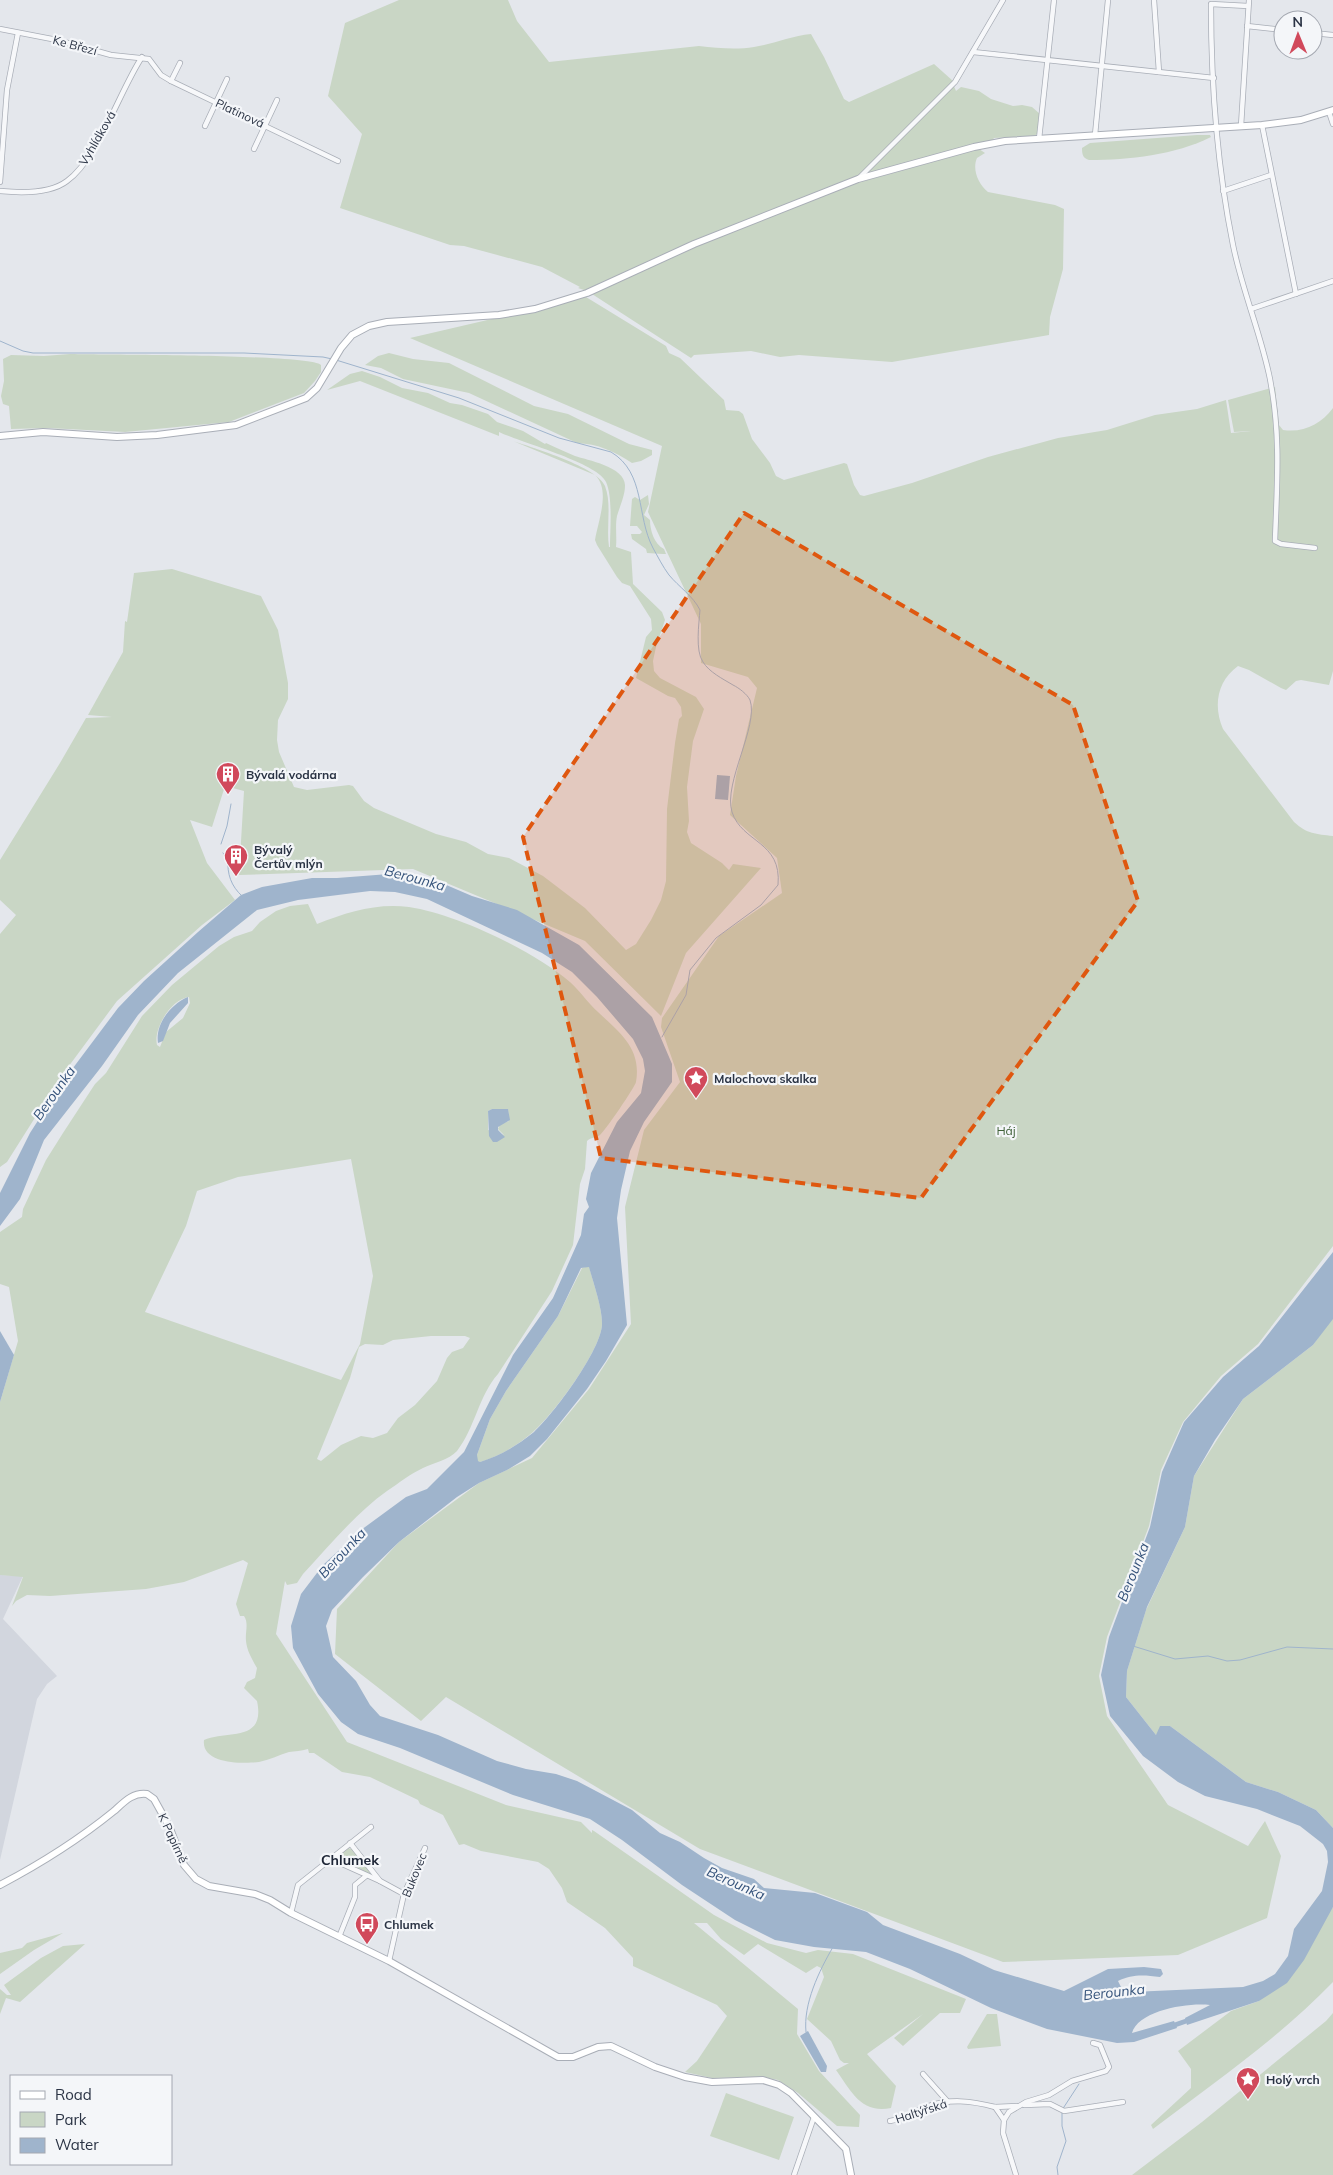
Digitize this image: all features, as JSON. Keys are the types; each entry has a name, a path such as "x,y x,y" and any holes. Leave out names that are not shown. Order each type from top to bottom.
{"street":[{"path":"858,179 955,82 1003,0"},
{"path":"1039,139 1054,0"},
{"path":"1095,135 1108,0"},
{"path":"1154,0 1159,72"},
{"path":"1241,126 1249,3 1211,4 1214,78 1223,191 1234,247 1270,380 1278,434 1279,467 1275,541 1281,544 1315,548"},
{"path":"1247,26 1273,29"},
{"name":"Ke Březí","path":"0,29 57,40 111,55 149,59"},
{"path":"0,182 7,90 18,33"},
{"path":"973,52 1214,78"},
{"name":"Vyhlídková","path":"0,191 20,193 50,188 66,182 88,158 142,57"},
{"name":"Platinová","path":"149,59 160,75 171,81 338,161"},
{"path":"171,81 180,62"},
{"path":"205,126 227,79"},
{"path":"254,150 277,100"},
{"path":"0,436 43,432 125,437 158,435 236,425 306,398 317,388 340,348 352,335 369,326 387,322 499,315 535,309 587,293 694,244 858,179 974,147 1005,141 1262,125 1302,120 1331,111 1333,124"},
{"path":"1262,125 1296,294"},
{"path":"1223,191 1271,175"},
{"path":"1251,309 1333,281"},
{"name":"K Papírně","path":"0,1885 45,1862 84,1836 130,1796 142,1793 154,1799 169,1826 184,1864 196,1879 208,1886 255,1894 389,1961 558,2057 573,2057 607,2046 616,2047 655,2067 685,2077 712,2082 763,2080 779,2086 791,2093 846,2149 851,2175"},
{"path":"290,1913 298,1885 371,1826"},
{"path":"350,1843 380,1881"},
{"name":"Bukovec","path":"389,1961 404,1894 425,1848"},
{"path":"331,1859 404,1894"},
{"path":"339,1936 355,1898 355,1885 366,1876"},
{"path":"1016,2175 1003,2133 1004,2120 1009,2112 1049,2095 1072,2081 1106,2071 1109,2067 1100,2046 1093,2043"},
{"path":"923,2074 948,2102"},
{"name":"Haltýřská","path":"890,2121 902,2119 928,2106 948,2102 967,2101 995,2107 1043,2104 1057,2107 1064,2111 1123,2102"},
{"path":"995,2107 1004,2120"},
{"path":"794,2175 814,2117"}],"highlighted area":[{"path":"744,513 1073,705 1138,901 921,1198 601,1158 523,837"}],"shaded area":[{"path":"0,1575 23,1576 3,1619 57,1676 47,1684 37,1699 0,1860"}],"green space":[{"path":"399,0 508,0 517,21 549,62 699,46 747,48 811,34 844,99 849,102 934,64 953,81 858,178 625,272 587,291 578,288 580,287 542,267 464,246 450,245 340,208 362,134 328,96 345,23"},
{"path":"953,84 956,91 961,87 979,91 991,99 1013,106 1032,107 1040,114 1037,134 1034,136 994,138 991,142 858,179"},
{"path":"1210,135 1211,137 1167,152 1120,159 1089,160 1082,153 1082,148 1090,143"},
{"path":"979,149 985,153 977,158 975,167 979,181 988,192 1055,205 1064,209 1063,269 1050,317 1049,335 892,362 799,355 780,357 751,351 694,355 691,358 592,294 694,246 860,182"},
{"name":"Háj","path":"586,297 666,346 669,353 680,358 724,400 726,410 739,411 743,414 752,439 770,463 776,476 784,480 844,463 847,464 854,485 860,495 864,496 912,483 988,457 1058,438 1107,430 1155,415 1197,409 1226,400 1231,433 1251,431 1234,432 1228,400 1275,387 1279,425 1283,430 1305,429 1323,419 1333,408 1333,671 1329,685 1301,680 1296,681 1286,690 1238,666 1221,686 1218,712 1223,729 1294,822 1308,831 1333,836 1333,1246 1258,1344 1221,1376 1183,1422 1161,1470 1149,1526 1107,1637 1099,1676 1107,1716 1168,1805 1248,1846 1265,1821 1281,1856 1267,1918 1178,1955 1003,1962 700,1849 446,1697 421,1721 335,1654 337,1609 399,1542 479,1483 532,1458 589,1389 631,1324 625,1207 644,1130 680,1082 661,1027 662,1018 719,936 782,893 777,858 730,815 736,776 757,688 748,677 701,663 701,624 648,512 662,446 410,338"},
{"path":"389,353 413,359 449,363 534,406 568,414 629,444 652,450 652,455 632,463 606,449 577,443 469,393 403,379 381,368 365,365 378,356"},
{"path":"70,354 282,359 308,361 321,365 321,372 304,393 229,422 125,432 48,428 11,429 9,406 3,404 1,396 4,381 3,359 11,355 44,356"},
{"path":"362,371 380,377 402,388 428,393 450,403 488,414 497,422 523,431 545,444 605,465 613,469 624,479 623,497 616,520 616,547 631,552 633,584 662,612 665,620 656,647 653,661 654,671 660,678 696,697 704,709 693,741 687,787 689,821 687,832 691,843 722,863 729,870 733,864 761,868 686,953 661,1016 585,941 413,869 239,875 244,791 225,786 212,827 190,820 207,863 235,900 202,925 117,1001 60,1078 7,1162 0,1167 0,934 16,915 0,900 0,860 86,718 112,717 88,715 123,652 125,621 127,622 134,573 172,569 261,596 278,630 288,683 288,699 278,720 277,740 279,752 294,787 307,790 353,786 364,801 374,808 436,834 466,842 488,854 509,858 543,876 585,908 626,950 636,944 661,900 666,881 667,809 675,743 679,719 682,716 681,707 675,698 636,678 646,637 652,630 651,619 630,586 622,583 617,577 595,540 603,497 600,481 595,476 600,479 605,486 607,493 609,508 608,539 610,547 610,505 606,482 600,475 574,460 499,432 499,436 360,381 327,390 350,374"},
{"path":"513,441 564,459 594,475"},
{"path":"648,495 649,504 644,515 650,520 653,536 666,554 647,553 646,549 632,539 631,534 640,534 642,532 637,526 630,526 632,499 635,497 640,500"},
{"path":"308,904 317,924 374,907 409,907 449,917 494,936 536,958 570,982 621,1034 632,1050 637,1070 634,1086 613,1118 600,1135 587,1141 585,1169 580,1184 573,1245 552,1291 486,1392 463,1442 450,1457 414,1473 365,1509 303,1574 297,1583 287,1585 285,1581 276,1634 347,1742 506,1805 581,1822 592,1833 592,1830 714,1915 767,1943 806,1953 818,1950 853,1954 966,1999 960,2013 940,2013 903,2046 894,2038 923,2014 867,2054 896,2086 891,2108 872,2108 864,2104 852,2093 836,2070 849,2063 844,2063 840,2060 831,2041 807,2019 824,1977 821,1968 817,1966 806,1973 758,1944 744,1955 721,1939 707,1923 694,1923 798,2009 797,2034 819,2071 860,2115 859,2127 837,2126 798,2093 778,2080 763,2077 712,2078 685,2072 697,2061 727,2016 717,2005 633,1966 633,1958 605,1928 567,1902 562,1888 549,1869 538,1862 481,1851 464,1844 459,1845 443,1815 420,1804 418,1800 370,1777 342,1772 314,1753 309,1753 308,1749 289,1752 252,1763 224,1761 209,1754 205,1748 204,1740 250,1729 256,1723 258,1714 257,1701 244,1688 247,1682 255,1678 257,1668 247,1645 247,1625 244,1616 240,1616 236,1604 248,1563 243,1560 184,1582 146,1589 50,1596 27,1595 16,1601 12,1606 23,1577 0,1575 0,1402 18,1341 9,1287 0,1284 0,1232 22,1217 23,1209 46,1160 95,1084 106,1073 142,1016 172,985 219,946 234,937 252,931 260,922 276,911 290,906","holes":["189,997 190,1003 183,1018 166,1032 160,1047 157,1045 156,1038 161,1023 170,1009 182,999","492,1109 508,1109 509,1121 500,1124 498,1129 504,1135 488,1130 488,1111","351,1159 373,1276 360,1344 341,1380 145,1312 186,1226 197,1191 238,1177","431,1336 465,1336 470,1338 463,1348 452,1352 447,1358 437,1381 415,1405 398,1418 387,1433 373,1438 361,1436 341,1445 321,1461 317,1459 350,1378 359,1347 365,1344 383,1345 393,1340"]},
{"path":"589,1266 599,1302 602,1323 600,1334 586,1364 564,1397 533,1432 502,1453 487,1460 477,1461 477,1455 490,1419 506,1391 558,1316 582,1268"},
{"path":"1333,1317 1333,1828 1316,1810 1278,1792 1246,1782 1170,1726 1156,1735 1126,1697 1127,1671 1146,1610 1185,1527 1194,1476 1243,1399 1313,1345"},
{"path":"347,1848 353,1849 378,1879 339,1861 339,1856"},
{"path":"1333,1907 1333,1982 1269,2041 1153,2129 1151,2125 1191,2088 1191,2069 1178,2051 1231,2011 1259,2001"},
{"path":"63,1933 34,1950 0,1974 0,1953 22,1948 27,1943"},
{"path":"85,1944 20,2002 6,1998 0,2014 0,1989 7,1995 11,1995 4,1985 41,1958 63,1946"},
{"path":"1333,2013 1333,2175 1132,2175 1202,2122 1326,2021"},
{"path":"987,2014 997,2014 1001,2046 968,2049 967,2047"},
{"path":"726,2093 794,2117 779,2160 710,2136"}],"water":[{"path":"717,775 730,776 728,800 715,799"},
{"name":"Berounka","path":"389,874 412,876 437,881 472,896 517,910 579,945 652,1017 672,1064 672,1082 644,1122 630,1151 621,1190 617,1218 627,1325 606,1361 587,1389 547,1439 530,1456 457,1497 399,1542 332,1610 326,1626 333,1657 356,1681 370,1705 380,1716 438,1735 497,1761 526,1769 556,1774 577,1781 632,1810 660,1833 680,1842 722,1868 754,1879 764,1888 815,1893 867,1912 883,1925 960,1954 994,1970 1064,1991 1108,1969 1144,1967 1161,1969 1163,1974 1160,1977 1128,1977 1118,1981 1122,1989 1132,1992 1243,1987 1263,1981 1275,1974 1288,1956 1294,1929 1322,1891 1328,1862 1327,1851 1323,1844 1300,1826 1257,1809 1205,1796 1178,1782 1143,1756 1110,1716 1101,1675 1109,1637 1150,1527 1162,1472 1184,1422 1223,1377 1259,1346 1333,1252 1333,1319 1313,1345 1243,1399 1215,1440 1194,1476 1185,1527 1147,1607 1127,1671 1126,1697 1156,1735 1160,1726 1170,1726 1246,1782 1278,1792 1316,1810 1333,1828 1333,1907 1304,1960 1287,1983 1259,2001 1187,2025 1185,2018 1210,2005 1178,2006 1154,2013 1136,2025 1132,2033 1174,2021 1177,2028 1134,2042 1117,2043 1047,2029 991,2008 910,1969 866,1952 814,1947 775,1940 735,1920 682,1885 622,1840 590,1819 513,1795 400,1748 358,1734 341,1722 318,1694 293,1648 291,1626 301,1594 323,1565 361,1530 406,1497 427,1489 464,1452 513,1355 553,1298 581,1235 584,1214 589,1207 586,1199 591,1173 617,1122 641,1093 645,1071 643,1059 633,1039 597,997 572,972 542,953 427,899 395,892 370,891 298,900 257,910 178,973 138,1015 102,1066 44,1140 20,1199 0,1226 0,1193 30,1133 64,1080 118,1008 144,981 241,895 262,887 312,878","holes":["589,1267 599,1302 602,1323 600,1334 586,1364 564,1397 534,1432 502,1453 487,1460 478,1461 477,1455 490,1419 506,1391 558,1316 581,1268"]},
{"path":"188,997 188,1003 170,1023 163,1041 158,1043 159,1029 162,1022 176,1004"},
{"path":"492,1109 508,1109 510,1120 498,1127 498,1130 505,1137 497,1142 493,1142 489,1136 488,1111"},
{"path":"0,1331 14,1355 0,1402"},
{"path":"808,2031 827,2066 826,2072 821,2072 800,2036"}],"waterway":[{"path":"0,341 23,351 33,353 244,353 332,359"},
{"path":"336,360 459,398 559,438 611,452 622,461 630,471 635,483 644,522 653,548 669,575 690,596 700,610 698,644 703,662 712,672 743,691 750,700 750,724 732,786 732,812 744,830 768,851 774,859 778,871 778,885 761,905 716,938 690,970 686,995 662,1037"},
{"path":"221,844 231,804"},
{"path":"223,853 228,859 228,870 232,884 242,896"},
{"path":"1133,1646 1175,1659 1208,1656 1227,1661 1240,1660 1287,1647 1333,1649"},
{"path":"806,2032 807,2010 813,1988 822,1966 833,1947"},
{"path":"1169,2027 1192,2019"},
{"path":"1058,2175 1057,2167 1066,2141 1062,2126 1062,2110 1079,2084"}],"place":[{"name":"Bývalá vodárna","path":"228,795"},
{"name":"Bývalý Čertův mlýn","path":"236,877"},
{"name":"Malochova skalka","path":"696,1099"},
{"name":"Chlumek","path":"367,1945"},
{"name":"Holý vrch","path":"1248,2100"}],"district":[{"name":"Chlumek","path":"350,1860"}]}
